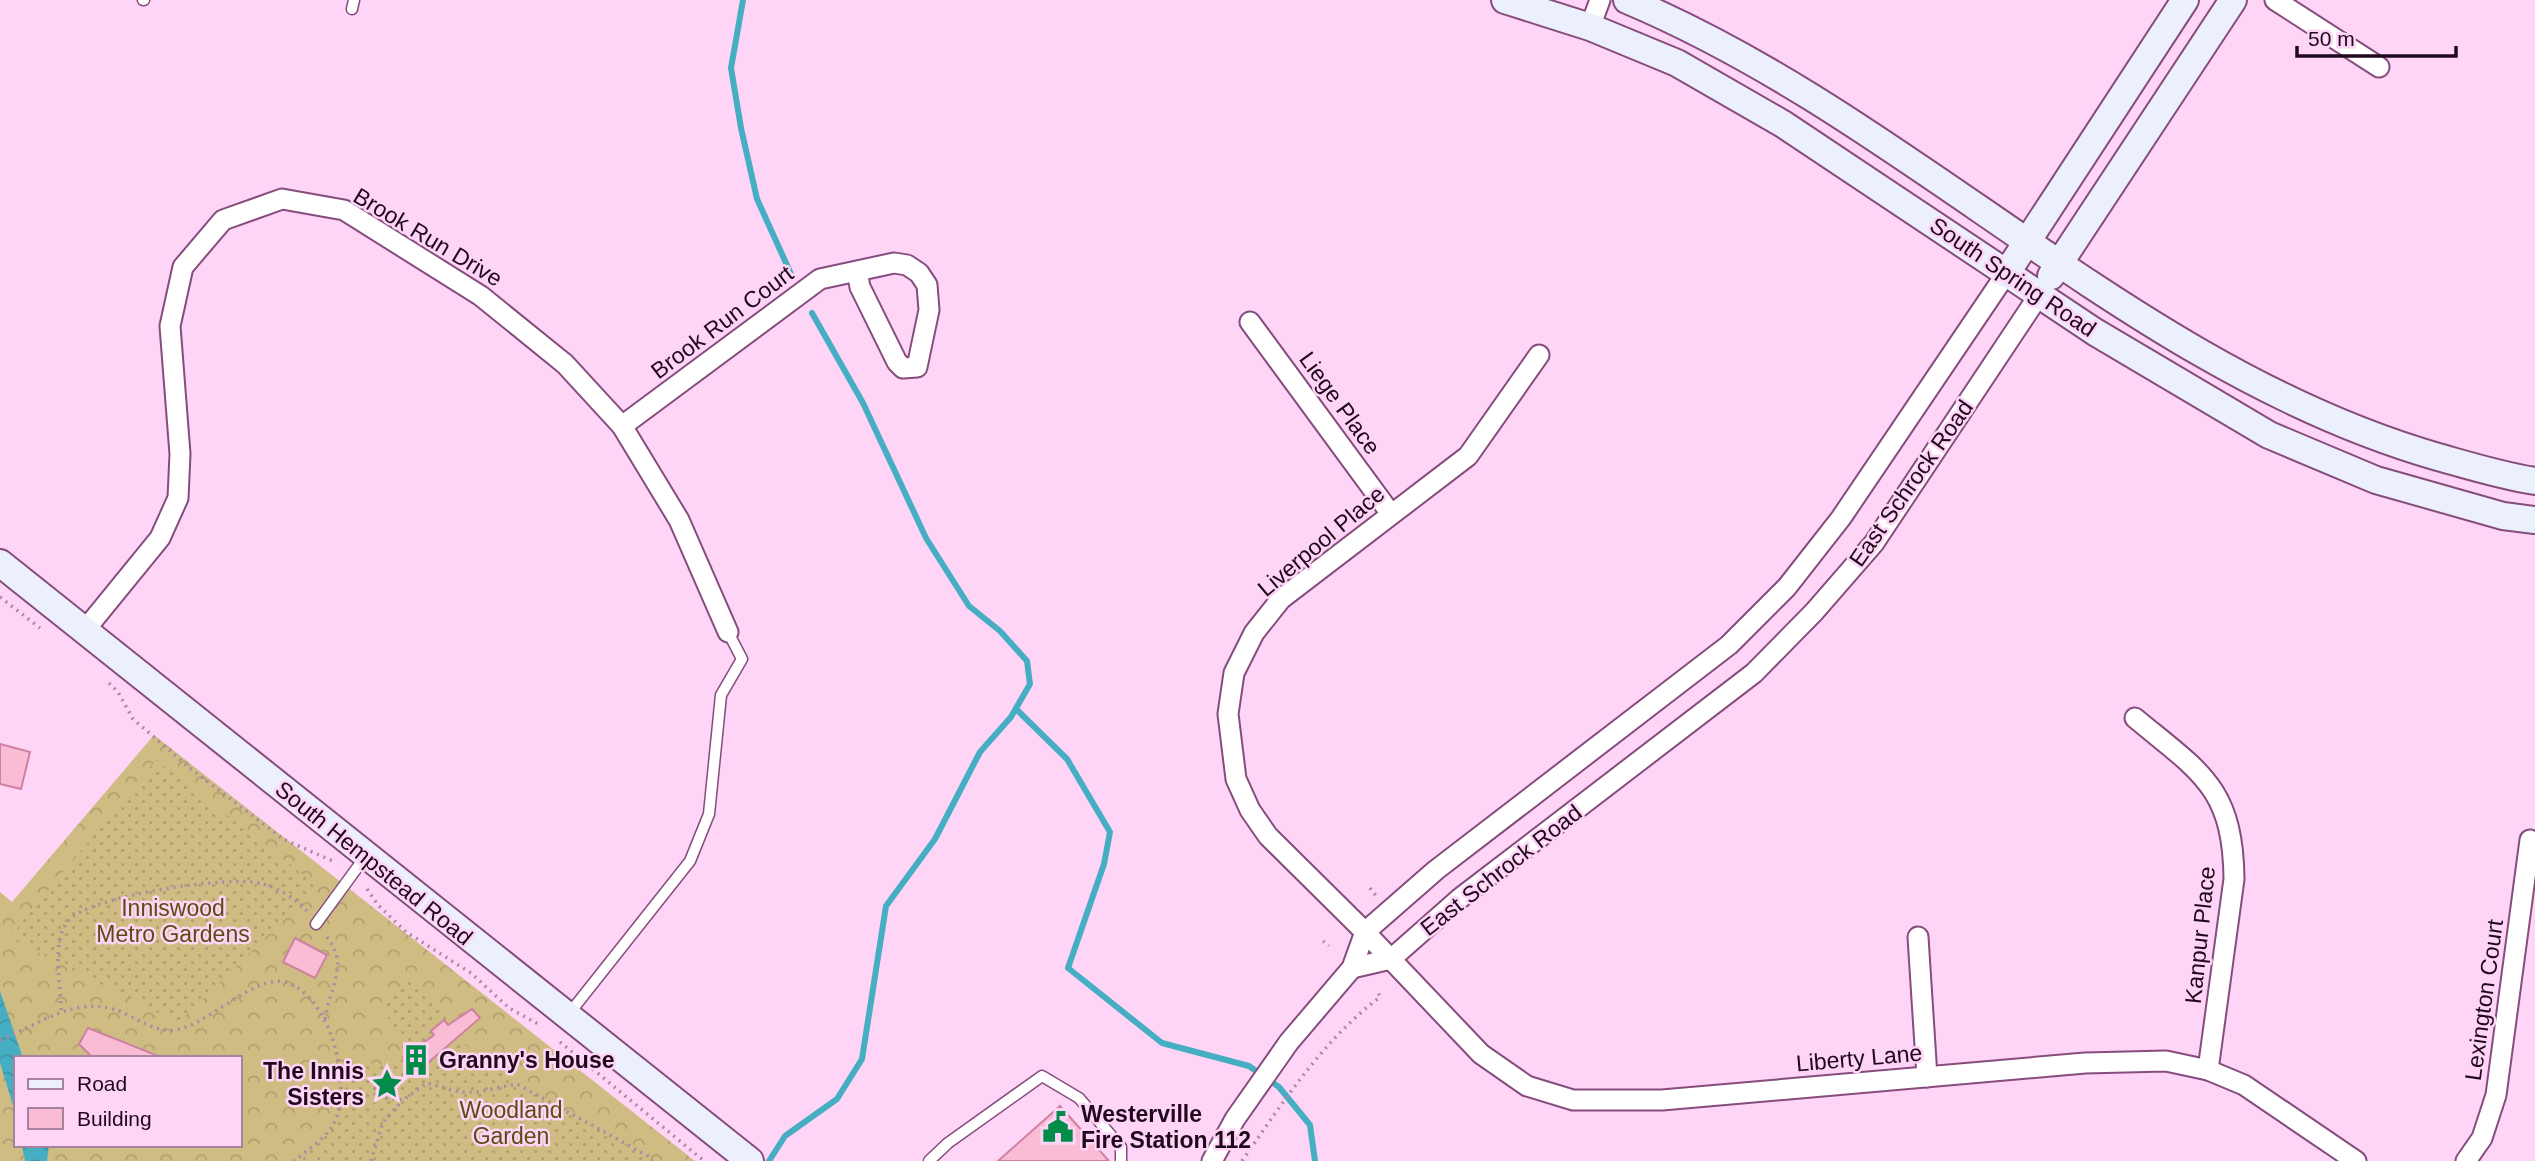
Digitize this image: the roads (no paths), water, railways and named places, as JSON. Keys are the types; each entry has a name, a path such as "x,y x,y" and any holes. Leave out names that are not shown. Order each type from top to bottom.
{"main road":[{"name":"South Spring Road","path":"1505,0 1590,27 1677,63 1783,124 2006,274 2197,395 2269,435 2376,480 2503,516 2535,520"},
{"name":"South Spring Road","path":"1627,0 1694,28 1804,91 2060,263 2205,354 2286,400 2389,443 2511,478 2535,481"},
{"name":"East Schrock Road","path":"2006,274 2185,0"},
{"name":"East Schrock Road","path":"2039,295 2233,0"},
{"name":"South Hempstead Road","path":"0,563 85,631 554,1026 749,1161"}],"street":[{"path":"1590,27 1600,0"},
{"path":"2275,0 2379,66"},
{"name":"Brook Run Drive","path":"85,631 160,538 178,498 180,454 170,326 183,267 223,220 282,199 344,210 481,296 565,364 622,426 679,520 728,632"},
{"name":"Brook Run Court","path":"622,426 820,279 857,271 894,263 907,265 919,273 927,285 929,310 917,367 903,368 897,362 860,287 857,271"},
{"name":"East Schrock Road","path":"1212,1161 1235,1119 1289,1042 1352,968 1365,932 1436,870 1729,645 1787,587 1841,518 2006,274"},
{"name":"East Schrock Road","path":"1391,960 1459,899 1754,673 1814,612 1874,543 2039,295"},
{"name":"Liege Place","path":"1250,322 1391,514"},
{"name":"Liverpool Place","path":"1391,960 1268,836 1250,810 1236,779 1228,714 1234,673 1254,634 1281,599 1468,456 1539,355"},
{"name":"Kanpur Place","path":"2135,719 2203,775 2218,797 2234,851 2234,878 2208,1070"},
{"name":"Lexington Court","path":"2466,1161 2482,1138 2496,1095 2530,840"},
{"path":"1918,937 1927,1077"},
{"path":"1352,968 1391,960"},
{"name":"Liberty Lane","path":"1391,960 1481,1054 1527,1086 1573,1100 1662,1100 2085,1063 2166,1061 2208,1070 2244,1085 2356,1161"}],"lane":[{"path":"554,1026 690,861 709,814 721,695 743,659 728,632"},
{"path":"316,924 359,864"},
{"path":"929,1161 948,1143 1042,1076 1079,1098 1121,1147 1121,1161"}],"water":[{"path":"0,991 22,1056 14,1056 14,1108 0,1063"},
{"path":"22,1147 49,1147 47,1161 25,1161"}],"waterway":[{"path":"743,0 731,68 741,128 757,199 791,274"},
{"path":"769,1161 785,1136 837,1099 862,1059 886,906 935,839 980,752 1011,717 1030,684 1027,661 1000,631 969,606 926,538 863,403 812,313"},
{"path":"1016,709 1067,759 1110,832 1104,864 1068,968 1162,1043 1249,1066 1279,1087 1310,1125 1315,1161"}],"place":[{"name":"Granny's House","path":"416,1060"},
{"name":"The Innis Sisters","path":"387,1084"},
{"name":"Westerville Fire Station 112","path":"1058,1127"}],"park label":[{"name":"Inniswood Metro Gardens","path":"173,921"},
{"name":"Woodland Garden","path":"511,1123"}]}
